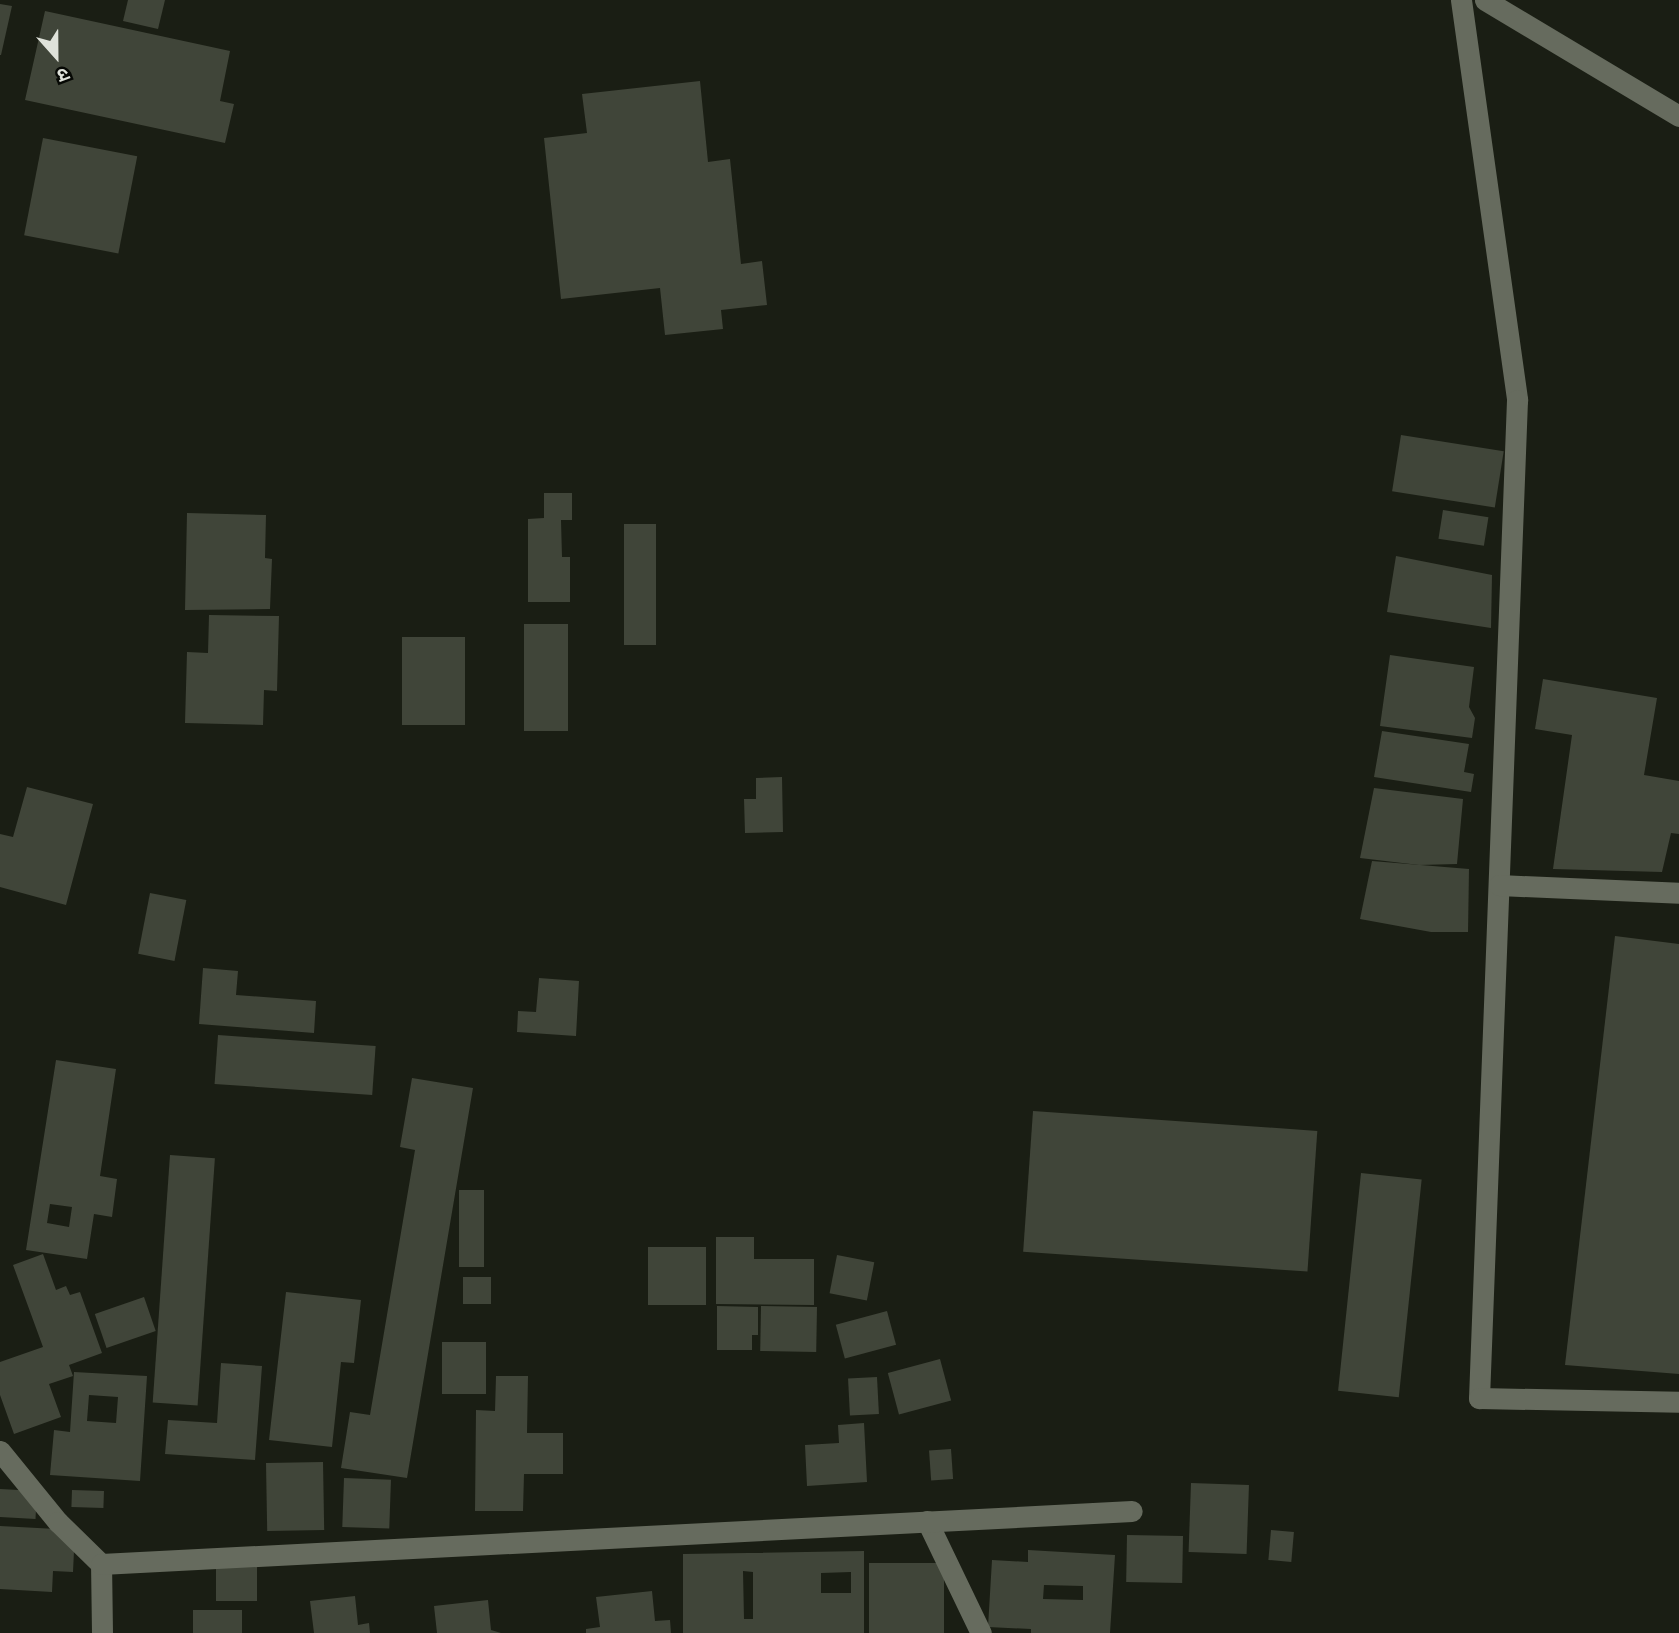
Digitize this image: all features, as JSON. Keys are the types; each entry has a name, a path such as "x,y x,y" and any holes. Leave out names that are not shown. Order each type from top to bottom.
{"street":[{"path":"1461,0 1517,400 1479,1398 1679,1402"},
{"path":"1485,0 1679,116"},
{"path":"1499,886 1679,893"},
{"path":"0,1451 58,1522 101,1564 102,1633"},
{"path":"101,1564 1132,1511"},
{"path":"927,1521 981,1633"}],"building":[{"path":"128,0 165,0 158,29 123,21"},
{"path":"0,4 12,6 1,55 0,55"},
{"path":"45,11 230,51 220,101 234,104 225,143 25,100"},
{"path":"700,81 708,162 730,159 741,264 762,261 767,305 721,310 723,329 665,335 660,288 561,299 544,138 587,133 582,94"},
{"path":"43,138 137,156 118,253 24,235"},
{"path":"1401,435 1504,451 1495,508 1392,491"},
{"path":"544,493 572,493 572,520 561,520 562,557 570,557 570,602 528,602 528,519 544,518"},
{"path":"1443,510 1488,517 1484,546 1438,539"},
{"path":"187,513 266,515 265,558 272,559 270,609 185,610"},
{"path":"624,524 656,524 656,645 624,645"},
{"path":"1396,556 1492,575 1491,628 1387,612"},
{"path":"209,615 279,616 277,691 264,690 263,725 185,723 187,652 208,653"},
{"path":"524,624 568,624 568,731 524,731"},
{"path":"402,637 465,637 465,725 402,725"},
{"path":"1390,655 1474,667 1469,707 1475,718 1472,738 1380,726"},
{"path":"1543,679 1657,698 1644,775 1679,781 1679,834 1671,833 1662,872 1553,869 1572,735 1535,729"},
{"path":"1382,731 1469,744 1464,772 1474,774 1471,792 1374,777"},
{"path":"782,777 783,832 745,833 744,799 756,799 756,778"},
{"path":"27,787 93,804 66,905 0,887 0,834 13,837"},
{"path":"1374,788 1463,799 1457,864 1419,865 1360,858"},
{"path":"1372,861 1469,869 1468,932 1431,932 1360,919"},
{"path":"150,893 186,900 174,961 138,954"},
{"path":"1615,936 1679,944 1679,1374 1565,1365"},
{"path":"203,968 238,971 236,995 316,1001 314,1033 199,1024"},
{"path":"539,978 579,981 576,1036 517,1032 518,1011 536,1012"},
{"path":"218,1035 376,1046 372,1095 215,1084"},
{"path":"56,1060 116,1069 100,1176 117,1179 112,1217 94,1214 87,1259 26,1250","holes":["50,1204 72,1207 69,1227 47,1223"]},
{"path":"412,1078 473,1088 407,1478 341,1468 350,1412 370,1415 415,1150 400,1147"},
{"path":"1033,1111 1317,1131 1307,1272 1023,1252"},
{"path":"170,1155 215,1158 198,1406 153,1402"},
{"path":"1361,1173 1422,1179 1399,1397 1338,1391"},
{"path":"459,1190 484,1190 484,1267 459,1267"},
{"path":"716,1237 754,1237 754,1259 814,1259 814,1305 716,1304"},
{"path":"648,1247 706,1247 706,1305 648,1305"},
{"path":"43,1254 56,1290 66,1286 70,1295 80,1292 102,1353 69,1365 73,1376 49,1384 61,1417 14,1434 0,1395 0,1362 43,1347 13,1265"},
{"path":"837,1255 874,1262 867,1301 830,1293"},
{"path":"463,1277 491,1277 491,1304 463,1304"},
{"path":"286,1292 361,1300 354,1363 341,1362 332,1447 269,1440"},
{"path":"144,1297 156,1331 107,1348 95,1314"},
{"path":"717,1306 758,1307 758,1335 752,1335 752,1350 717,1350"},
{"path":"761,1306 817,1307 816,1352 760,1351"},
{"path":"887,1311 896,1345 845,1359 836,1325"},
{"path":"442,1342 486,1342 486,1394 442,1394"},
{"path":"940,1359 951,1401 899,1415 888,1373"},
{"path":"221,1363 262,1366 255,1460 165,1454 168,1420 217,1423"},
{"path":"74,1372 147,1376 140,1481 50,1475 54,1430 70,1432","holes":["89,1395 118,1397 116,1423 87,1421"]},
{"path":"496,1376 528,1376 527,1433 563,1433 563,1474 524,1474 523,1511 475,1511 476,1410 495,1411"},
{"path":"877,1377 879,1414 850,1415 848,1379"},
{"path":"864,1423 867,1482 807,1486 805,1445 839,1443 838,1425"},
{"path":"951,1449 953,1479 931,1480 929,1451"},
{"path":"323,1462 324,1530 267,1531 266,1463"},
{"path":"344,1478 391,1480 389,1529 342,1527"},
{"path":"1191,1483 1249,1485 1247,1554 1189,1552"},
{"path":"0,1489 37,1491 35,1519 0,1517"},
{"path":"72,1490 104,1491 103,1508 71,1507"},
{"path":"0,1526 75,1530 73,1572 53,1571 52,1592 0,1589"},
{"path":"1271,1530 1294,1532 1291,1562 1268,1560"},
{"path":"1127,1535 1183,1536 1182,1583 1126,1582"},
{"path":"1028,1550 1115,1555 1110,1633 1031,1633 1031,1629 988,1627 992,1560 1028,1562","holes":["1044,1585 1083,1586 1083,1600 1043,1599"]},
{"path":"864,1551 864,1633 683,1633 683,1554","holes":["743,1571 753,1572 753,1619 744,1619","851,1572 851,1593 821,1593 821,1573"]},
{"path":"869,1563 944,1563 944,1633 869,1633"},
{"path":"216,1564 257,1564 257,1601 216,1601"},
{"path":"652,1591 655,1621 670,1620 671,1633 586,1633 586,1629 600,1627 596,1597"},
{"path":"355,1596 358,1625 369,1623 370,1633 314,1633 310,1601"},
{"path":"488,1600 491,1630 501,1633 437,1633 434,1606"},
{"path":"193,1610 242,1610 242,1633 193,1633"}]}
